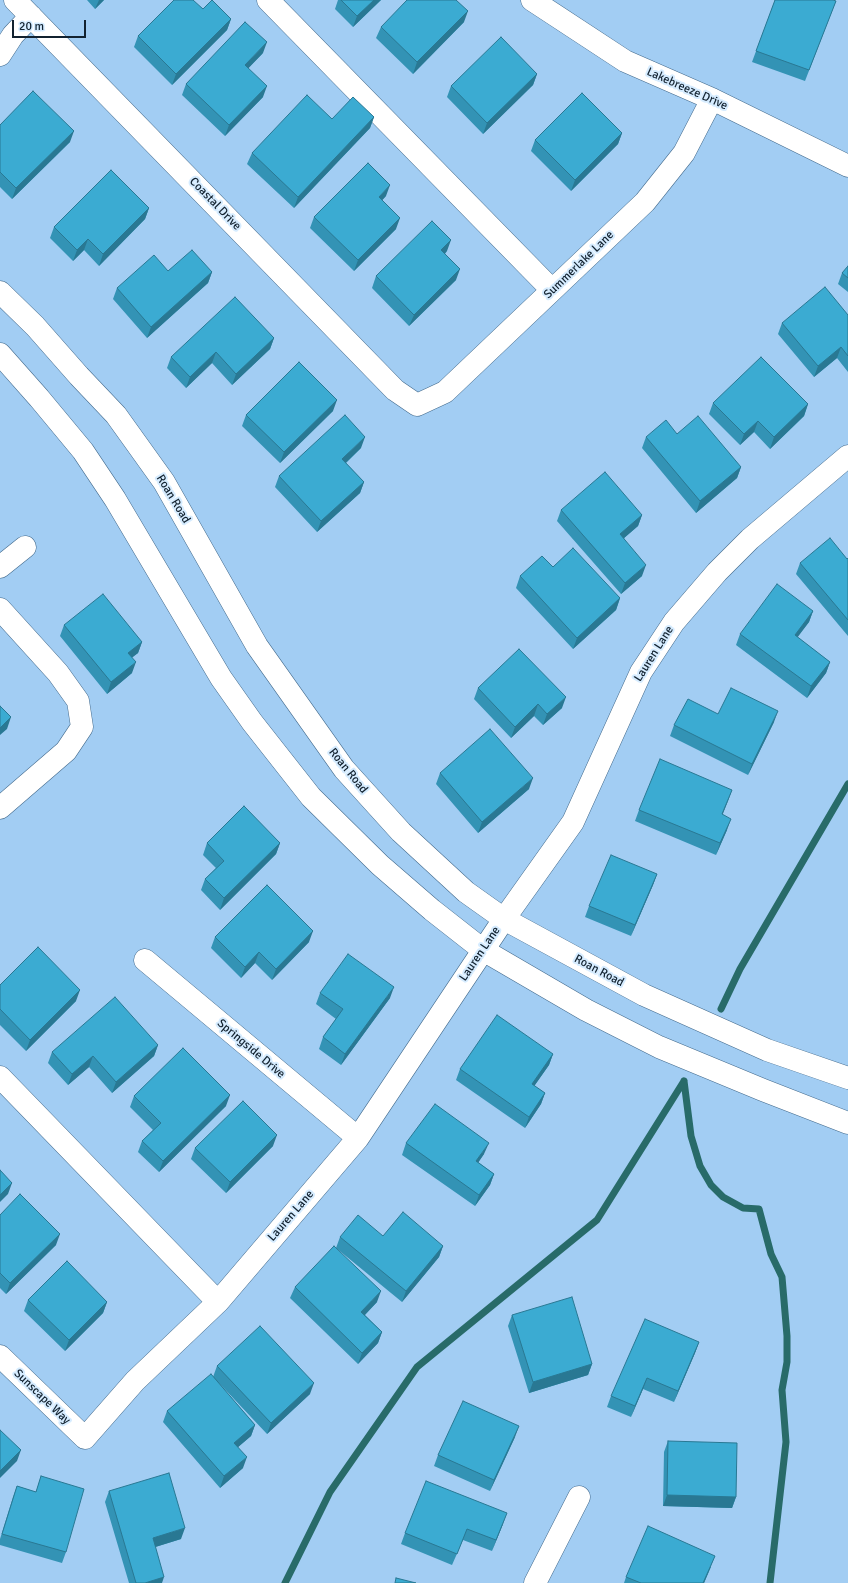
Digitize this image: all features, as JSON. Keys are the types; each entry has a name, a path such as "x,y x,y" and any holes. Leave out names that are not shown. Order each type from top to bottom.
{"street":[{"name":"Coastal Drive","path":"15,0 395,390 417,405"},
{"path":"268,0 552,290"},
{"name":"Lakebreeze Drive","path":"532,0 625,61 712,99 848,166"},
{"path":"0,55 6,38 31,16"},
{"name":"Summerlake Lane","path":"417,405 445,392 645,202 684,153 712,99"},
{"name":"Roan Road","path":"0,292 34,326 116,415 164,482 257,646 344,768 406,837 466,892 504,919 644,995 767,1050 848,1078"},
{"path":"0,354 83,451 115,500 221,678 252,722 311,797 380,865 432,910 483,950 586,1010 659,1046 763,1090 848,1123"},
{"name":"Lauren Lane","path":"85,1438 135,1381 218,1302 358,1138 504,919 550,857 573,822 641,672 674,622 717,572 750,539 848,456"},
{"path":"0,567 25,547"},
{"path":"0,609 58,673 78,701 82,727 66,751 0,808"},
{"name":"Springside Drive","path":"145,960 358,1138"},
{"path":"0,1077 218,1302"},
{"name":"Sunscape Way","path":"0,1356 85,1438"},
{"path":"535,1583 579,1497"}],"building":[{"path":"174,0 193,0 203,9 212,0 231,19 176,74 138,36"},
{"path":"341,0 374,0 357,16"},
{"path":"407,0 456,0 468,11 417,62 381,27"},
{"path":"775,0 836,1 809,70 756,51"},
{"path":"245,22 267,42 245,65 267,86 229,125 186,84"},
{"path":"501,37 537,74 487,123 451,86"},
{"path":"33,91 74,131 16,188 0,172 0,125"},
{"path":"582,93 622,133 575,180 535,140"},
{"path":"307,95 332,119 353,97 374,117 298,197 252,153"},
{"path":"368,163 390,185 379,197 400,218 358,260 314,217"},
{"path":"111,170 149,208 103,254 88,239 77,250 54,227"},
{"path":"432,221 451,240 441,250 460,269 414,315 376,276"},
{"path":"192,250 212,272 151,327 117,288 154,255 168,271"},
{"path":"848,266 848,278 842,273"},
{"path":"825,287 848,315 848,356 841,347 818,366 782,323"},
{"path":"235,297 274,338 236,374 216,352 190,377 171,357"},
{"path":"761,357 808,404 774,437 758,421 744,434 713,403"},
{"path":"299,362 337,400 284,452 246,415"},
{"path":"345,415 365,437 342,459 364,482 321,521 279,476"},
{"path":"698,416 741,467 700,501 646,437 666,420 677,434"},
{"path":"605,472 642,515 620,534 646,565 625,583 561,510"},
{"path":"830,538 847,559 848,558 848,620 800,563"},
{"path":"573,548 620,598 577,638 520,576 542,556 553,567"},
{"path":"777,584 813,611 795,635 830,662 811,686 740,634"},
{"path":"103,594 142,642 128,653 136,662 111,682 64,625"},
{"path":"519,649 566,697 547,714 538,704 515,727 478,688"},
{"path":"731,688 778,711 752,764 674,725 688,699 718,714"},
{"path":"0,706 11,717 0,728"},
{"path":"490,729 533,778 482,822 440,773"},
{"path":"660,759 732,790 722,814 731,819 720,843 639,810"},
{"path":"244,806 280,843 224,898 205,879 224,861 207,843"},
{"path":"611,855 657,874 635,925 589,906"},
{"path":"267,885 313,931 276,969 259,952 245,967 215,937"},
{"path":"38,947 80,990 30,1040 0,1009 0,985"},
{"path":"348,954 394,987 345,1054 323,1037 343,1009 320,993"},
{"path":"115,997 158,1045 116,1082 93,1056 72,1074 52,1052"},
{"path":"497,1015 553,1054 532,1084 545,1093 529,1117 460,1069"},
{"path":"183,1048 230,1095 163,1161 142,1141 161,1123 134,1096"},
{"path":"243,1101 277,1135 230,1182 195,1148"},
{"path":"435,1104 489,1143 476,1161 494,1174 479,1195 406,1143"},
{"path":"0,1170 12,1183 0,1195"},
{"path":"20,1194 60,1234 10,1283 0,1273 0,1215"},
{"path":"403,1212 443,1246 406,1291 340,1237 358,1215 383,1236"},
{"path":"334,1246 381,1291 361,1312 382,1332 362,1353 295,1287"},
{"path":"67,1261 107,1302 69,1340 28,1300"},
{"path":"572,1297 592,1364 533,1382 512,1315"},
{"path":"645,1319 699,1342 678,1391 647,1378 635,1406 611,1396"},
{"path":"260,1326 314,1383 271,1423 217,1366"},
{"path":"211,1374 255,1425 234,1443 247,1457 224,1476 167,1411"},
{"path":"463,1401 519,1426 494,1480 438,1455"},
{"path":"0,1430 21,1450 0,1471"},
{"path":"668,1441 737,1443 736,1497 667,1495"},
{"path":"169,1473 185,1528 153,1538 164,1577 145,1583 136,1583 109,1491"},
{"path":"41,1476 84,1489 66,1552 2,1534 17,1486 36,1492"},
{"path":"426,1481 507,1513 496,1540 467,1529 457,1554 405,1533"},
{"path":"648,1526 715,1556 703,1583 641,1583 626,1577"},
{"path":"396,1578 416,1583 395,1583"}],"waterway":[{"path":"721,1009 740,969 848,784"},
{"path":"684,1081 691,1136 700,1166 711,1185 723,1197 743,1208 759,1209 771,1254 782,1277 787,1336 787,1362 782,1390 786,1442 770,1583"},
{"path":"285,1583 330,1492 417,1367 597,1220 684,1081"}]}
